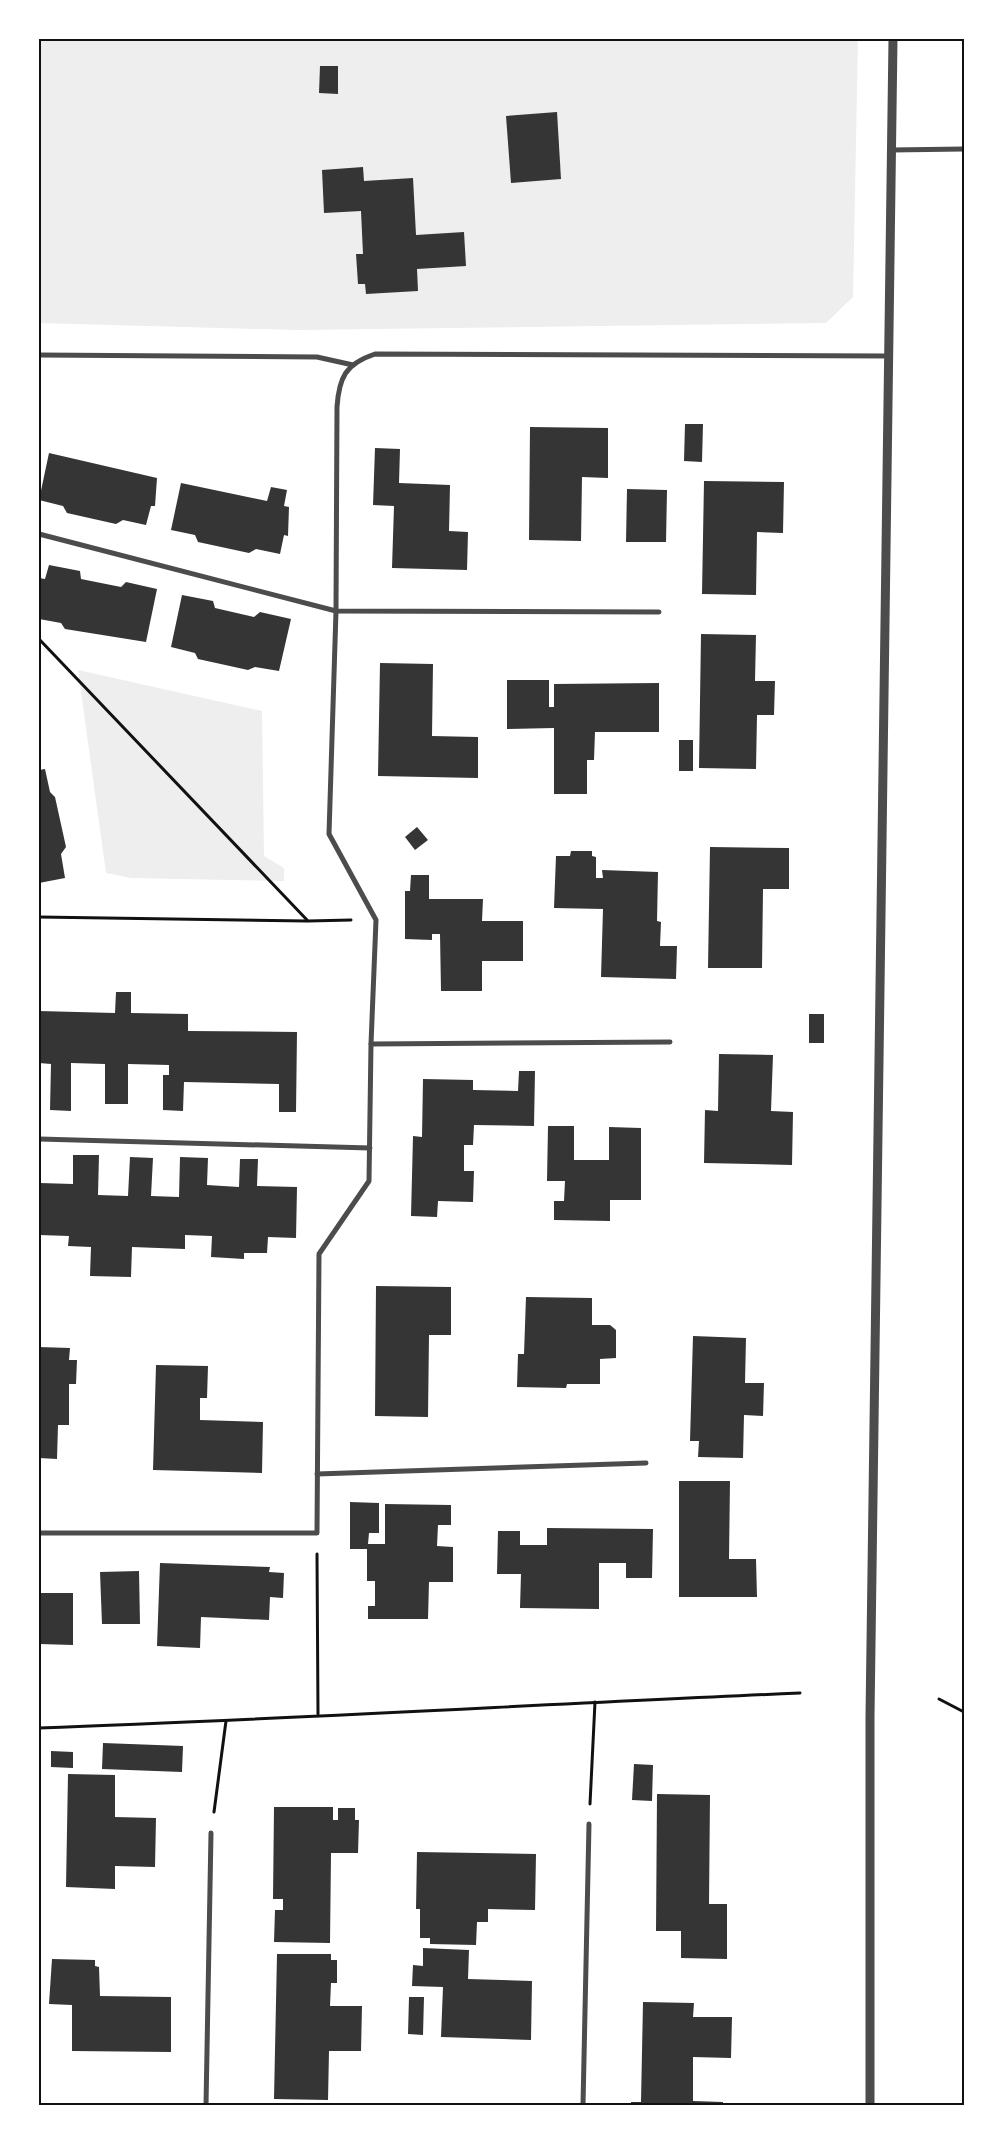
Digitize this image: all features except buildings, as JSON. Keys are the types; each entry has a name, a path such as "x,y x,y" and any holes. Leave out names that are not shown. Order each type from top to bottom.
{"street":[{"path":"870,2105 870,1717 893,39"},
{"path":"891,150 964,149"},
{"path":"39,1533 317,1533 319,1254 369,1181 371,1044 376,920 329,834 336,611 337,407 339,385 345,373 353,364 375,354 890,356"},
{"path":"39,355 318,357 353,364"},
{"path":"39,534 336,611 658,612"},
{"path":"371,1044 670,1042"},
{"path":"39,1139 370,1148"},
{"path":"317,1474 646,1463"},
{"path":"583,2105 589,1824"},
{"path":"206,2105 211,1833"}],"path":[{"path":"39,639 308,921"},
{"path":"39,917 308,921 376,920"},
{"path":"317,1533 318,1714"},
{"path":"39,1728 226,1721 318,1714 800,1693"},
{"path":"939,1699 964,1712"},
{"path":"589,1824 595,1702"},
{"path":"211,1833 226,1721"}],"shaded area":[{"path":"39,39 858,39 853,297 826,323 297,330 39,323"},
{"path":"78,670 262,711 264,856 284,868 284,881 131,878 106,873"}]}
